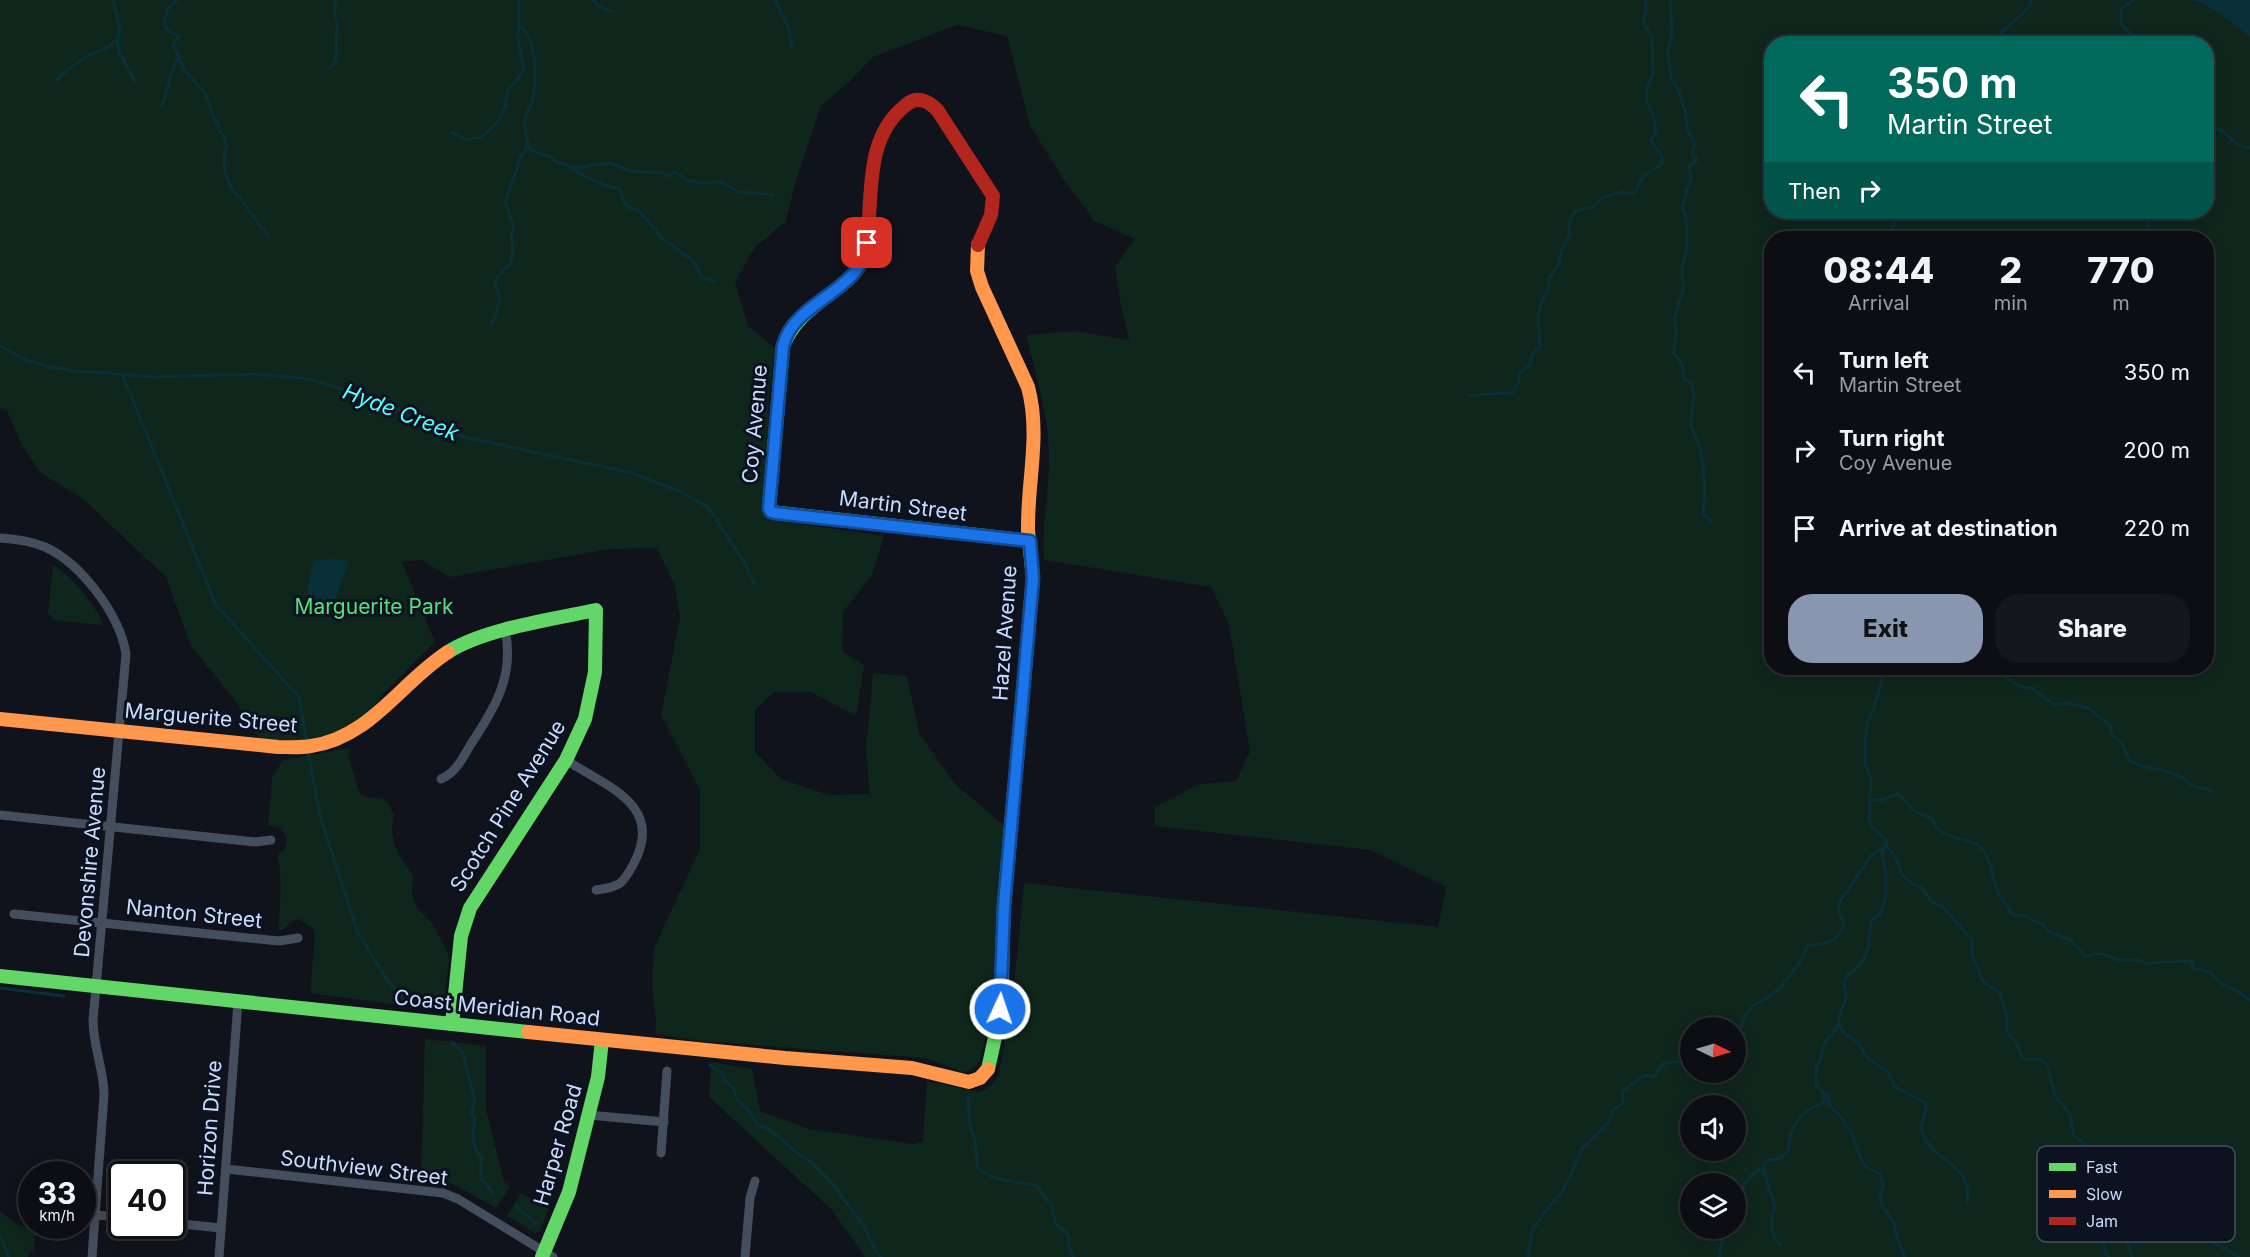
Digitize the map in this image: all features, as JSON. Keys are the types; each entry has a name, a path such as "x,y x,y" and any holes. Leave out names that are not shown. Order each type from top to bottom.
{"street":[{"name":"Coy Avenue","path":"771,512 769,508 783,346 786,334 795,323 854,274 862,262 866,250 876,148 882,131 898,111 915,100 925,101 933,106 988,187 993,196 993,209"},
{"name":"Hazel Avenue","path":"986,1072 995,1044 1001,999 1002,928 1033,578 1028,526 1035,423 1032,398 982,287 976,262 979,239 993,209"},
{"name":"Martin Street","path":"771,512 1030,541"},
{"name":"Devonshire Avenue","path":"0,538 29,542 47,548 60,556 81,575 113,615 126,654 93,1039 103,1075 104,1095 96,1202"},
{"name":"Marguerite Street","path":"0,718 296,748 333,742 367,724 442,655 476,638 596,610"},
{"name":"Scotch Pine Avenue","path":"452,1024 461,936 470,908 566,760 582,727 593,692 596,610"},
{"path":"441,778 449,775 455,769 498,700 507,670 508,653 505,630"},
{"path":"566,760 630,801 639,814 642,824 642,845 626,878 617,886 596,890"},
{"path":"0,815 255,842 271,840"},
{"name":"Nanton Street","path":"14,914 279,941 298,938"},
{"name":"Coast Meridian Road","path":"0,976 603,1040 912,1068 966,1082 977,1080 986,1072"},
{"name":"Horizon Drive","path":"219,1257 238,1002"},
{"name":"Harper Road","path":"547,1255 568,1192 589,1115 599,1073 603,1040"},
{"path":"661,1153 668,1071"},
{"path":"589,1115 664,1122"},
{"name":"Southview Street","path":"226,1169 443,1193 458,1199 547,1255"},
{"path":"745,1257 750,1198 755,1181"},
{"path":"186,1224 221,1228"},
{"name":"Devonshire Avenue","path":"92,1257 93,1239"}],"green space":[{"name":"Marguerite Park","path":"0,0 2190,0 2199,2 2222,15 2250,37 2250,1257 865,1257 831,1209 709,1097 711,1062 752,1069 760,1111 809,1129 913,1144 923,1141 927,1081 979,1092 990,1087 999,1074 1014,985 1024,883 1438,927 1446,887 1371,850 1155,826 1155,807 1199,784 1236,781 1250,751 1229,624 1211,587 1044,560 1049,466 1047,424 1026,335 1075,331 1129,340 1115,266 1135,239 1094,221 1030,126 1007,36 957,25 873,57 821,106 795,184 786,221 754,248 735,282 748,326 775,348 769,396 765,519 884,536 872,575 843,612 842,651 864,665 856,716 811,692 774,692 755,710 755,752 781,779 829,795 870,794 866,750 873,673 907,676 919,733 954,783 1006,827 994,959 997,994 980,1061 971,1070 963,1072 925,1058 700,1041 655,1034 656,1021 652,987 654,948 700,849 700,790 661,715 680,618 675,586 657,548 611,549 449,577 422,560 402,562 435,642 386,691 365,717 335,734 300,741 260,740 234,699 191,646 166,577 83,499 40,472 21,443 7,411 0,408"},
{"path":"53,565 68,576 82,591 99,615 103,623 101,625 54,620 48,612"},
{"path":"348,748 352,750 348,754 359,793 367,797 383,799 389,804 394,816 392,830 394,843 413,875 412,894 417,908 433,925 447,951 449,959 443,1011 310,993 315,938 313,929 299,919 292,921 282,930 278,930 280,881 277,854 285,849 287,839 281,828 268,825 272,778 283,760"},
{"path":"425,1039 486,1046 486,1109 504,1182 510,1186 496,1208 451,1183 421,1178"},
{"path":"521,1193 549,1209 540,1231 535,1233 507,1216"},
{"path":"0,1211 18,1225 18,1239 35,1239 34,1252 30,1252 28,1257 0,1257"}],"water":[{"path":"2190,0 2250,0 2250,37 2215,10"},
{"path":"328,559 349,561 332,608 325,612 309,606 307,592 314,561"}],"waterway":[{"path":"56,81 68,69 89,55 109,47 117,39 120,32 113,0"},
{"path":"177,0 167,10 164,24 168,31 179,36 173,45 185,71 205,93 215,121 219,124 218,128 227,147 224,158 225,169 233,191 268,235"},
{"path":"330,68 334,64 336,53 338,26 334,13 336,0"},
{"path":"452,132 465,139 480,138 497,123 505,105 508,89 524,68 518,41 519,0"},
{"path":"593,0 599,6 612,12"},
{"path":"775,0 790,31 792,47"},
{"path":"1470,395 1512,393 1519,381 1519,373 1531,364 1532,355 1540,346 1538,318 1541,302 1548,291 1549,279 1559,264 1561,252 1570,234 1569,223 1575,211 1592,207 1602,198 1623,192 1628,194 1636,192 1646,174 1662,164 1662,156 1651,141 1656,131 1653,114 1646,100 1647,88 1653,75 1652,38 1643,22 1646,10 1645,0"},
{"path":"1670,0 1672,32 1668,53 1671,79 1685,109 1687,130 1695,143 1692,154 1697,160 1689,167 1691,178 1682,207 1686,217 1687,235 1682,269 1683,290 1674,319 1676,331 1674,353 1682,364 1684,378 1693,388 1691,421 1702,459 1703,513 1711,522"},
{"path":"1999,36 2029,7 2032,0"},
{"path":"2133,0 2121,9 2122,25 2133,36"},
{"path":"491,325 498,306 499,295 495,286 496,280 509,266 512,259 514,226 505,202 521,156 525,152 527,139 525,118 534,90 535,69 532,48 525,31 518,24"},
{"path":"117,39 120,54 135,81"},
{"path":"162,106 178,58"},
{"path":"2214,129 2224,132 2240,146 2250,147"},
{"path":"528,142 530,149 574,168 610,163 630,171 662,173 669,176 675,172 688,181 723,183 738,192 773,195"},
{"path":"572,168 595,181 619,189 626,206 639,211 664,240 692,261 703,278 715,281"},
{"path":"1890,231 1896,219"},
{"path":"2146,219 2149,231"},
{"name":"Hyde Creek","path":"0,346 26,360 76,371 153,377 256,374 309,379 383,402 408,415 464,437 632,473 679,491 708,507 745,563 754,584"},
{"path":"123,376 216,605 299,697 307,742"},
{"path":"1883,675 1874,709 1867,722 1865,764 1871,777 1869,819 1871,826 1886,840 1886,845 1896,859 1902,875 1921,887 1932,902 1943,907 1972,940 1972,954 1981,977 1984,982 2000,993 2006,1014 2007,1031 2016,1043 2023,1059 2039,1059 2047,1064 2055,1095 2070,1115 2074,1136 2082,1141 2084,1146"},
{"path":"2002,675 2020,686 2033,689 2054,705 2067,703 2092,711 2110,725 2113,736 2122,744 2130,761 2177,775 2190,785 2212,792"},
{"path":"308,751 320,816 357,931 387,980 400,995 425,1001 432,1007"},
{"path":"1871,800 1881,800 1898,794 1914,811 1932,818 1941,832 1978,845 1987,856 1998,892 2011,913 2025,915 2042,924 2048,931 2070,940 2086,957 2104,954 2118,960 2137,960 2148,963 2192,961 2192,968 2211,973 2225,986 2250,1000"},
{"path":"1884,847 1882,857 1886,872 1886,897 1881,913 1871,921 1867,952 1855,970 1847,975 1844,984 1846,994 1838,1024 1844,1033 1857,1042 1867,1057 1888,1072 1895,1087 1926,1103 1922,1131 1927,1142 1958,1170 1964,1179 1967,1204"},
{"path":"1745,1017 1754,1005 1768,998 1781,987 1799,963 1808,946 1830,941 1838,935 1844,924 1838,910 1840,901 1871,856 1884,847"},
{"path":"0,988 64,996"},
{"path":"1838,1025 1823,1047 1816,1067 1816,1086 1827,1095 1830,1106 1842,1118 1853,1136 1865,1166 1880,1174 1883,1185 1880,1198 1882,1205 1894,1223 1896,1236 1905,1257"},
{"path":"452,1042 462,1052 475,1100 471,1115 475,1119 473,1135 475,1149 481,1157 481,1178 493,1193"},
{"path":"1528,1257 1532,1231 1564,1189 1582,1149 1607,1124 1614,1109 1622,1104 1623,1091 1645,1075 1654,1077 1663,1064 1680,1062"},
{"path":"710,1065 722,1074 733,1088 738,1100 759,1126 769,1129 811,1162 832,1183 865,1228 876,1252 881,1257"},
{"path":"1746,1182 1755,1172 1763,1168 1767,1161 1779,1158 1789,1150 1791,1133 1796,1123 1807,1111 1825,1101 1823,1093"},
{"name":"Hyde Creek","path":"968,1097 970,1125 975,1141 978,1168 999,1179 1037,1186 1052,1206 1055,1223 1068,1234 1070,1250 1074,1257"},
{"path":"1763,1168 1775,1207 1772,1228 1774,1237 1780,1245"},
{"path":"516,1206 535,1223"},
{"path":"0,1236 9,1257"},
{"path":"1719,1257 1723,1239"},
{"path":"2103,1242 2105,1252 2109,1257"},
{"path":"2127,1242 2132,1257"},
{"path":"2213,1242 2239,1257"}],"traffic: fast":[{"path":"848,280 795,325 783,346 769,508 771,512 1030,541"},
{"path":"988,1069 1001,1000 1004,906 1033,578 1028,531"},
{"path":"448,652 499,631 596,610 595,672 585,719 566,760 470,908 461,936 452,1024"},
{"path":"0,976 528,1032"},
{"path":"542,1257 569,1192 598,1077 602,1040"}],"traffic: slow":[{"path":"978,245 977,271 982,287 1028,387 1032,405 1033,441 1028,531"},
{"path":"0,719 278,747 307,747 332,741 368,721 431,664 448,652"},
{"path":"528,1032 785,1058 912,1068 969,1082 980,1078 988,1069"}],"traffic: jam":[{"path":"848,280 860,265 865,252 873,171 882,135 892,119 914,100 923,100 938,111 993,196 991,215 978,245"}],"route":[{"path":"867,243 865,257 860,268 795,323 786,334 783,346 769,508 775,513 1030,541 1033,578 1004,906 1000,1009"}]}
